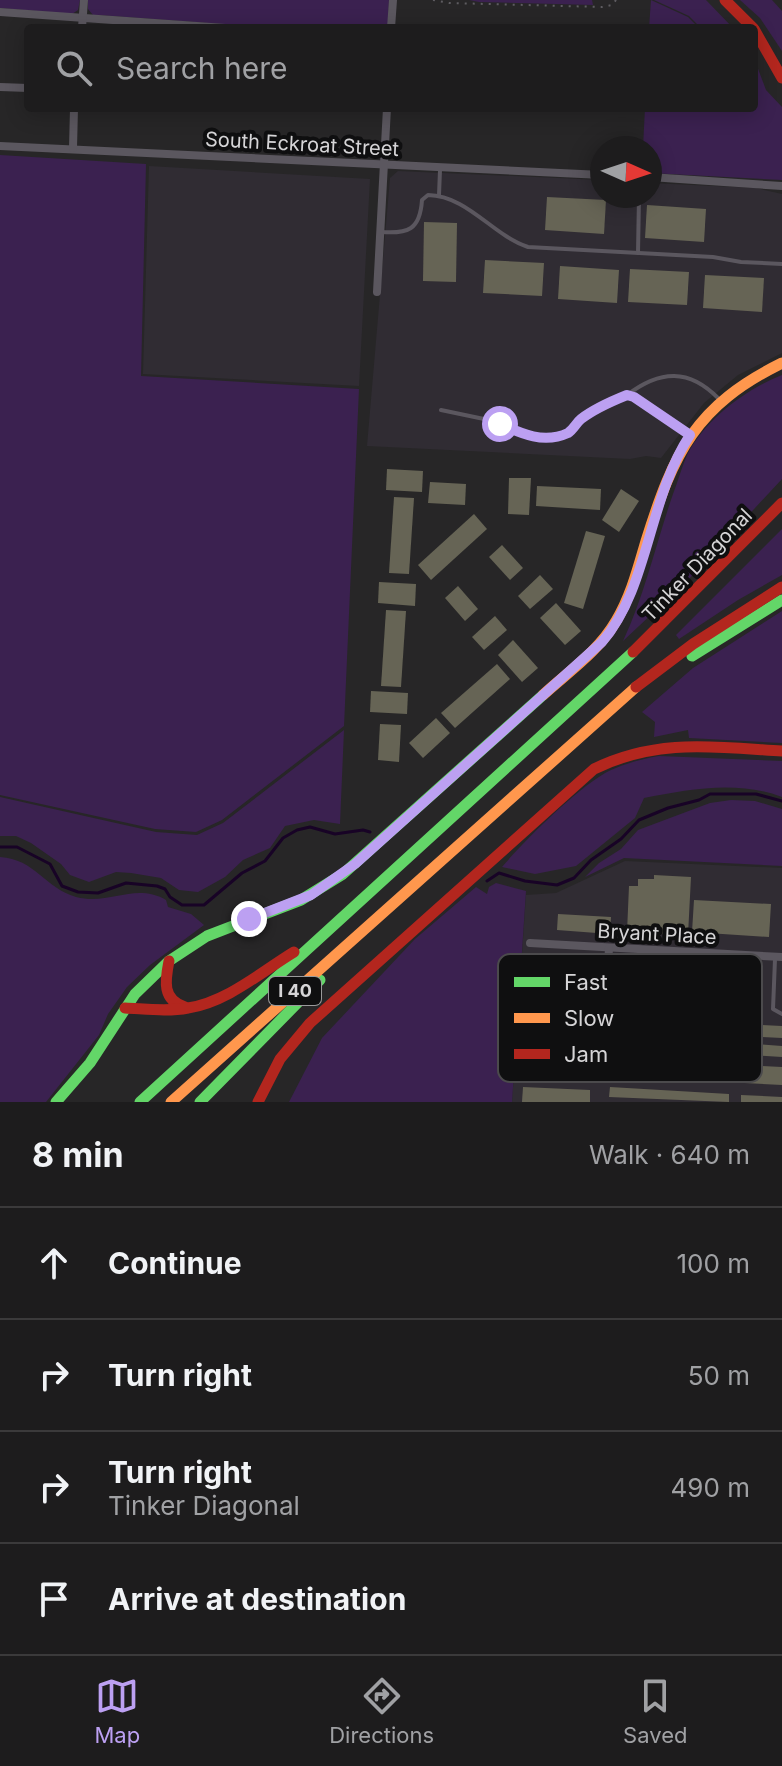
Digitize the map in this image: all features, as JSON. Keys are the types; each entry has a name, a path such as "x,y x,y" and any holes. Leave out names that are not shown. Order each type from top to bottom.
{"main road":[{"path":"725,0 749,24"},
{"path":"758,36 782,78"},
{"name":"Tinker Diagonal","path":"56,1102 90,1063 125,1008 146,982 169,961 223,928 301,900 343,874 602,642 625,607 660,494 690,435 720,401 744,383 782,363"},
{"name":"Tinker Diagonal","path":"140,1102 617,671 782,503"},
{"name":"I 40","path":"171,1102 643,681 693,644 782,587"},
{"path":"603,718 697,653 782,600"},
{"path":"258,1102 280,1059 310,1023 594,769 623,754 647,747 782,751"},
{"path":"200,1102 419,880"},
{"path":"125,1008 190,1008 215,999 318,938"},
{"path":"169,961 164,984 167,996 175,1004 190,1008"}],"street":[{"path":"82,23 84,0"},
{"path":"391,24 393,0"},
{"path":"0,12 111,24"},
{"path":"0,87 24,88"},
{"path":"73,148 74,112"},
{"path":"377,292 387,112"},
{"name":"South Eckroat Street","path":"0,146 590,174"},
{"path":"662,178 782,186"},
{"name":"Bryant Place","path":"530,943 722,954"},
{"path":"609,948 609,954"}],"lane":[{"path":"439,195 440,167"},
{"path":"381,232 401,233 408,230 418,221 422,200 428,195 439,195 457,201 511,241 528,247 782,264"},
{"path":"638,253 639,208"},
{"path":"441,410 484,419 527,436 543,438 567,433 579,420 627,395 646,380 664,376 696,379 720,401"},
{"path":"627,395 690,435"},
{"path":"779,957 773,1009 782,1014"}],"path":[{"path":"433,0 600,7 612,5 616,0"},
{"path":"595,1 600,7"}],"shaded area":[{"path":"0,0 80,0 78,10 72,14 0,8"},
{"path":"88,0 389,0 388,24 221,24 93,15 88,9"},
{"path":"469,0 592,0 593,5 479,2"},
{"path":"651,0 688,17 695,24 649,24"},
{"path":"654,0 706,0 729,24 697,24 689,16"},
{"path":"740,0 772,0 782,11 782,51 760,18"},
{"path":"758,69 766,90 782,107 782,180 662,174 662,136 644,136 645,112 758,112"},
{"path":"0,155 146,164 141,376 359,389 344,726 222,820 196,832 155,829 0,795"},
{"path":"149,166 370,179 359,386 143,374"},
{"path":"398,171 590,179 590,208 662,208 662,184 756,188 782,194 782,353 738,375 704,403 661,458 367,446 390,178"},
{"path":"782,375 782,479 687,581 623,641 638,605 688,453 706,428 729,406 755,388"},
{"path":"782,529 782,575 679,639 676,635"},
{"path":"782,611 782,743 689,738 688,730 654,737 655,722 642,712 693,668"},
{"path":"344,730 340,824 314,820 285,826 270,848 243,860 225,877 198,892 179,890 161,878 131,873 116,872 89,882 70,875 61,864 31,843 16,836 0,836 0,797 156,832 197,835 223,823"},
{"path":"659,756 782,761 782,797 731,787 696,789 644,798 635,818 576,866 535,874 502,867 584,787 623,765"},
{"path":"755,801 782,809 782,866 624,858 585,877 599,863 621,849 638,830 710,803"},
{"path":"0,857 22,863 65,893 76,897 100,899 143,893 154,895 166,900 168,907 191,914 204,925 150,965 127,987 108,1014 99,1035 46,1102 0,1102"},
{"path":"625,861 782,868 782,1102 512,1102 513,1082 762,1082 762,954 522,954 526,895 556,893"},
{"path":"496,883 526,891 522,954 498,954 498,1082 513,1082 512,1102 289,1102 322,1038 415,939 476,887 487,894 489,887"}],"building":[{"path":"547,197 590,199 590,208 606,208 604,234 545,230"},
{"path":"647,208 706,209 704,242 645,238"},
{"path":"424,222 457,223 456,282 423,281"},
{"path":"485,260 544,263 542,296 483,293"},
{"path":"560,266 619,270 617,303 558,299"},
{"path":"630,269 689,272 687,305 628,302"},
{"path":"705,275 764,278 762,312 703,308"},
{"path":"387,469 423,471 422,492 386,490"},
{"path":"509,478 531,478 529,515 508,514"},
{"path":"430,482 466,484 465,505 428,503"},
{"path":"537,486 601,489 600,510 536,506"},
{"path":"621,489 639,501 619,532 602,520"},
{"path":"394,497 414,498 409,574 389,573"},
{"path":"474,514 487,529 431,580 418,565"},
{"path":"586,531 605,536 583,609 564,603"},
{"path":"502,545 523,568 510,580 489,557"},
{"path":"540,575 553,589 530,609 518,596"},
{"path":"379,582 416,584 415,606 378,603"},
{"path":"458,586 478,609 465,621 445,598"},
{"path":"556,603 581,631 565,645 540,618"},
{"path":"386,610 406,611 401,687 381,686"},
{"path":"495,616 507,630 484,650 472,637"},
{"path":"513,640 538,668 522,682 498,655"},
{"path":"497,664 510,679 455,728 441,713"},
{"path":"371,691 408,693 407,714 370,712"},
{"path":"436,718 450,733 423,758 409,743"},
{"path":"380,724 401,725 399,762 378,760"},
{"path":"654,875 691,877 688,935 627,932 629,886 638,886 638,879 654,879"},
{"path":"694,900 771,904 769,937 692,932"},
{"path":"558,914 611,917 610,934 557,930"},
{"path":"762,1025 782,1026 782,1038 762,1037"},
{"path":"762,1045 782,1046 782,1057 762,1056"},
{"path":"762,1066 782,1067 782,1085 725,1082 762,1082"},
{"path":"523,1087 590,1090 590,1102 522,1102"},
{"path":"610,1087 729,1094 729,1102 609,1097"},
{"path":"741,1095 782,1097 782,1102 741,1102"}],"waterway":[{"path":"487,881 499,873 525,881 557,885 574,878 639,820 710,794 756,794 782,801"},
{"path":"0,847 17,847 50,864 62,886 78,892 98,893 126,883 157,886 165,889 182,905 204,905 242,873 265,861 283,838 297,830 310,827 335,834 370,832"}],"traffic: fast":[{"path":"692,656 782,600"},
{"path":"140,1102 633,652"},
{"path":"56,1102 90,1063 135,994 169,961 207,936 301,900 343,874 543,695"},
{"path":"200,1102 320,980"}],"traffic: slow":[{"path":"543,695 592,652 616,621 630,592 667,482 692,435 728,396 782,363"},
{"path":"171,1102 636,687"}],"traffic: jam":[{"path":"725,0 749,24"},
{"path":"758,36 782,78"},
{"path":"633,652 782,503"},
{"path":"636,687 693,644 782,587"},
{"path":"258,1102 280,1059 310,1023 594,769 617,759 664,749 710,747 782,751"},
{"path":"125,1008 173,1010 202,1005 230,993 294,952"},
{"path":"169,961 166,982 169,995 185,1007"}],"route":[{"path":"249,919 311,895 355,864 602,642 620,618 631,593 660,494 690,435 627,395 579,420 573,429 557,436 527,436 500,424"}]}
